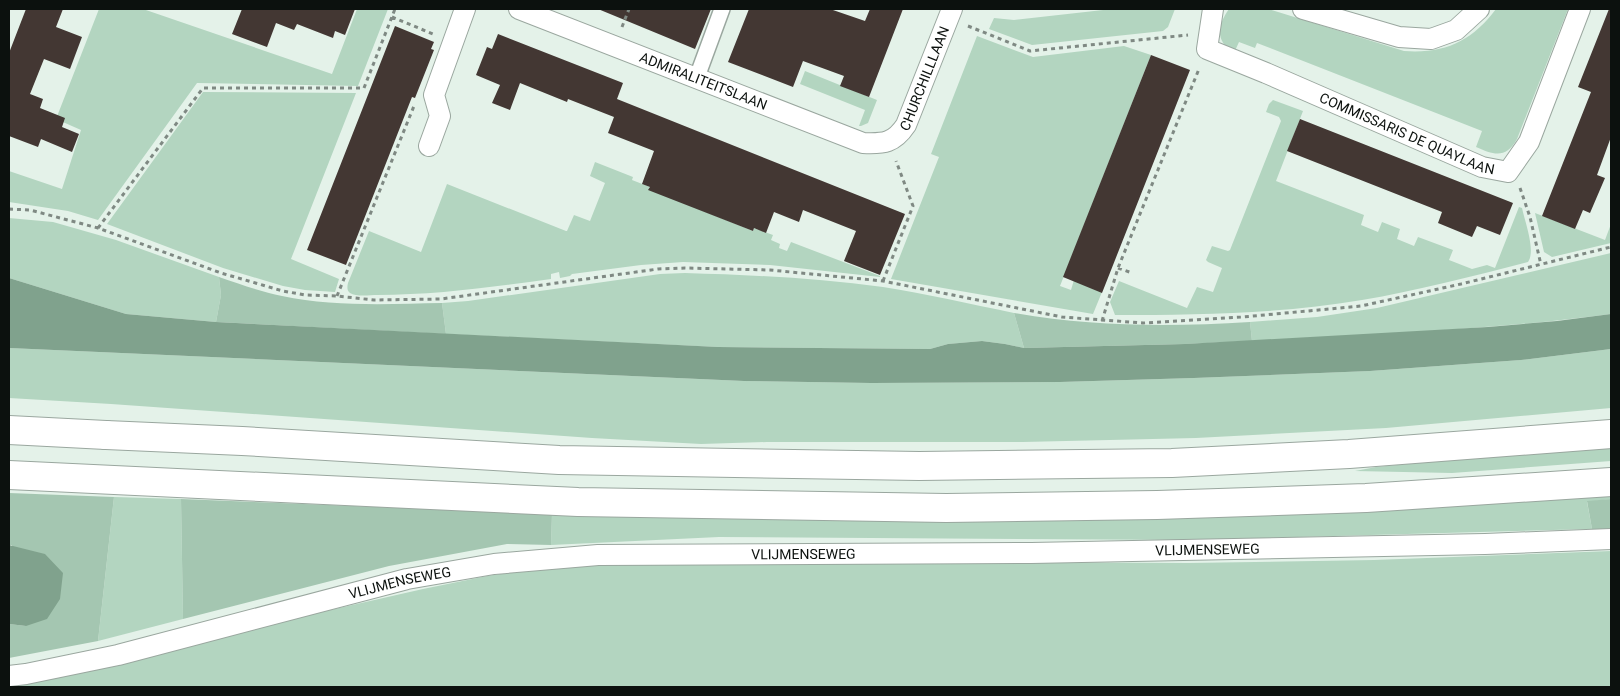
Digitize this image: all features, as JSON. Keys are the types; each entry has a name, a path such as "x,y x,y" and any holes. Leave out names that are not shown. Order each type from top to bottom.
{"main road":[{"path":"9,430 242,441 559,460 919,466 1162,463 1241,460 1359,454 1611,434"},
{"path":"9,475 578,502 946,508 1156,505 1366,498 1611,482"}],"street":[{"path":"429,146 440,116 434,94 465,9"},
{"name":"ADMIRALITEITSLAAN","path":"519,9 863,143 889,142"},
{"path":"697,77 722,9"},
{"path":"1208,41 1213,9"},
{"path":"1302,9 1400,37 1431,39 1456,30 1479,9"},
{"name":"COMMISSARIS DE QUAYLAAN","path":"1208,41 1266,73 1482,167 1508,172 1530,142 1580,9"},
{"name":"CHURCHILLLAAN","path":"889,142 900,135 906,125 950,13"},
{"name":"VLIJMENSEWEG","path":"9,676 118,655 407,579 494,564 598,555 1041,553 1485,544 1611,539"}],"path":[{"path":"98,228 203,88 364,88 396,9"},
{"path":"950,13 1030,52 1208,41 1118,268 1102,320"},
{"path":"337,296 415,105 440,116"},
{"path":"883,281 913,206 889,142"},
{"path":"1508,172 1522,190 1541,265"},
{"path":"9,209 30,210 98,228 221,273 283,291 304,295 374,300 441,299 658,269 770,270 883,281 1062,316 1152,322 1243,317 1361,306 1611,248"},
{"path":"1118,268 1132,273"}],"shaded area":[{"path":"99,9 143,9 332,74 357,9 388,9 358,86 197,83 98,220 68,211 9,202 9,171 62,189 81,130 56,119"},
{"path":"1112,9 1175,9 1168,27 1163,31 1032,45 989,29 994,18 1014,20"},
{"path":"1229,9 1268,9 1404,51 1419,51 1445,47 1467,37 1487,20 1496,9 1568,9 1517,139 1508,150 1499,154 1476,147 1482,131 1257,43 1255,48 1239,42 1234,53 1224,43 1220,33 1222,21"},
{"path":"977,36 1033,57 1124,46 1151,55 1060,286 1071,290 1074,280 1102,292 1093,314 891,279 939,157 931,154"},
{"path":"805,71 877,100 868,123 859,126 865,110 800,84"},
{"path":"203,92 356,93 291,259 339,279 335,292 283,286 223,268 107,224"},
{"path":"1273,100 1303,111 1276,181 1364,215 1361,225 1378,232 1382,222 1400,229 1397,239 1414,246 1418,237 1453,250 1449,260 1472,269 1487,265 1495,268 1519,207 1522,208 1530,244 1531,251 1528,262 1424,288 1331,305 1238,313 1115,315 1110,302 1119,281 1187,308 1197,287 1213,292 1222,268 1206,260 1212,246 1230,250 1281,121 1279,117 1266,112"},
{"path":"595,162 633,177 632,180 650,187 649,189 753,231 754,228 773,235 771,240 780,244 779,248 787,251 791,242 880,277 770,265 683,262 641,265 572,274 560,278 559,272 551,274 551,279 443,292 363,296 348,291 348,283 369,231 421,252 447,184 566,231 574,215 590,221 605,183 590,176"},
{"path":"1535,213 1605,240 1611,224 1611,243 1552,257 1544,252"},
{"path":"9,218 53,222 116,240 219,277 221,295 216,322 126,314 9,278"},
{"path":"1611,253 1611,314 1477,328 1252,341 1250,322 1317,317 1377,308"},
{"path":"685,273 834,281 883,287 1014,313 1024,348 982,341 948,344 930,349 718,347 446,334 442,303 660,274"},
{"path":"219,277 250,288 301,300 362,304 442,303 446,334 216,322 221,295"},
{"path":"9,278 126,314 216,322 718,347 930,349 948,344 982,341 1024,348 1185,344 1488,327 1611,314 1611,349 1521,360 1370,371 1194,378 1060,382 871,383 744,381 9,348"},
{"path":"1014,313 1073,321 1132,325 1250,322 1252,341 1024,348"},
{"path":"9,348 744,381 871,383 1060,382 1370,371 1521,360 1611,349 1611,408 1386,428 1196,438 1023,442 767,442 701,444 9,398"},
{"path":"1611,447 1611,461 1452,473 1355,471 1376,467 1501,455"},
{"path":"9,493 114,497 98,641 9,658 9,624 26,626 12,545 9,545"},
{"path":"1611,494 1611,499 1587,502 1592,529 1190,540 719,537 551,545 552,514 749,519 1024,521 1335,512"},
{"path":"114,497 181,499 183,619 98,641"},
{"path":"181,499 552,514 551,545 507,544 389,566 183,619"},
{"path":"1611,499 1611,529 1592,529 1587,501"},
{"path":"9,545 45,554 63,573 60,599 47,619 26,626 9,624"},
{"path":"1611,551 1611,687 9,687 9,683 423,589 487,576 591,560 1188,563 1374,560"}],"building":[{"path":"26,9 63,9 56,27 82,37 70,69 44,59 30,94 43,99 40,108 65,118 62,127 79,134 72,152 41,139 38,147 9,136 9,53"},
{"path":"242,9 355,9 345,35 335,31 333,38 297,24 294,30 276,23 267,47 232,34"},
{"path":"598,9 711,9 695,49"},
{"path":"749,9 830,9 865,21 870,9 903,9 869,97 840,86 844,76 803,61 793,87 728,62"},
{"path":"1609,9 1611,9 1611,137 1597,175 1605,178 1590,213 1583,210 1575,229 1542,216 1591,92 1578,87"},
{"path":"395,26 434,42 431,49 434,50 415,98 412,97 346,265 307,250"},
{"path":"498,34 623,83 617,99 905,214 880,275 844,261 856,231 803,210 799,222 774,212 766,233 754,228 753,231 648,190 650,187 642,184 654,151 608,133 614,117 568,99 567,102 520,83 510,110 492,103 500,85 476,75 487,47 492,49"},
{"path":"1151,55 1190,70 1102,293 1063,277"},
{"path":"1300,119 1513,203 1500,235 1477,226 1472,237 1438,223 1442,212 1287,151"}]}
